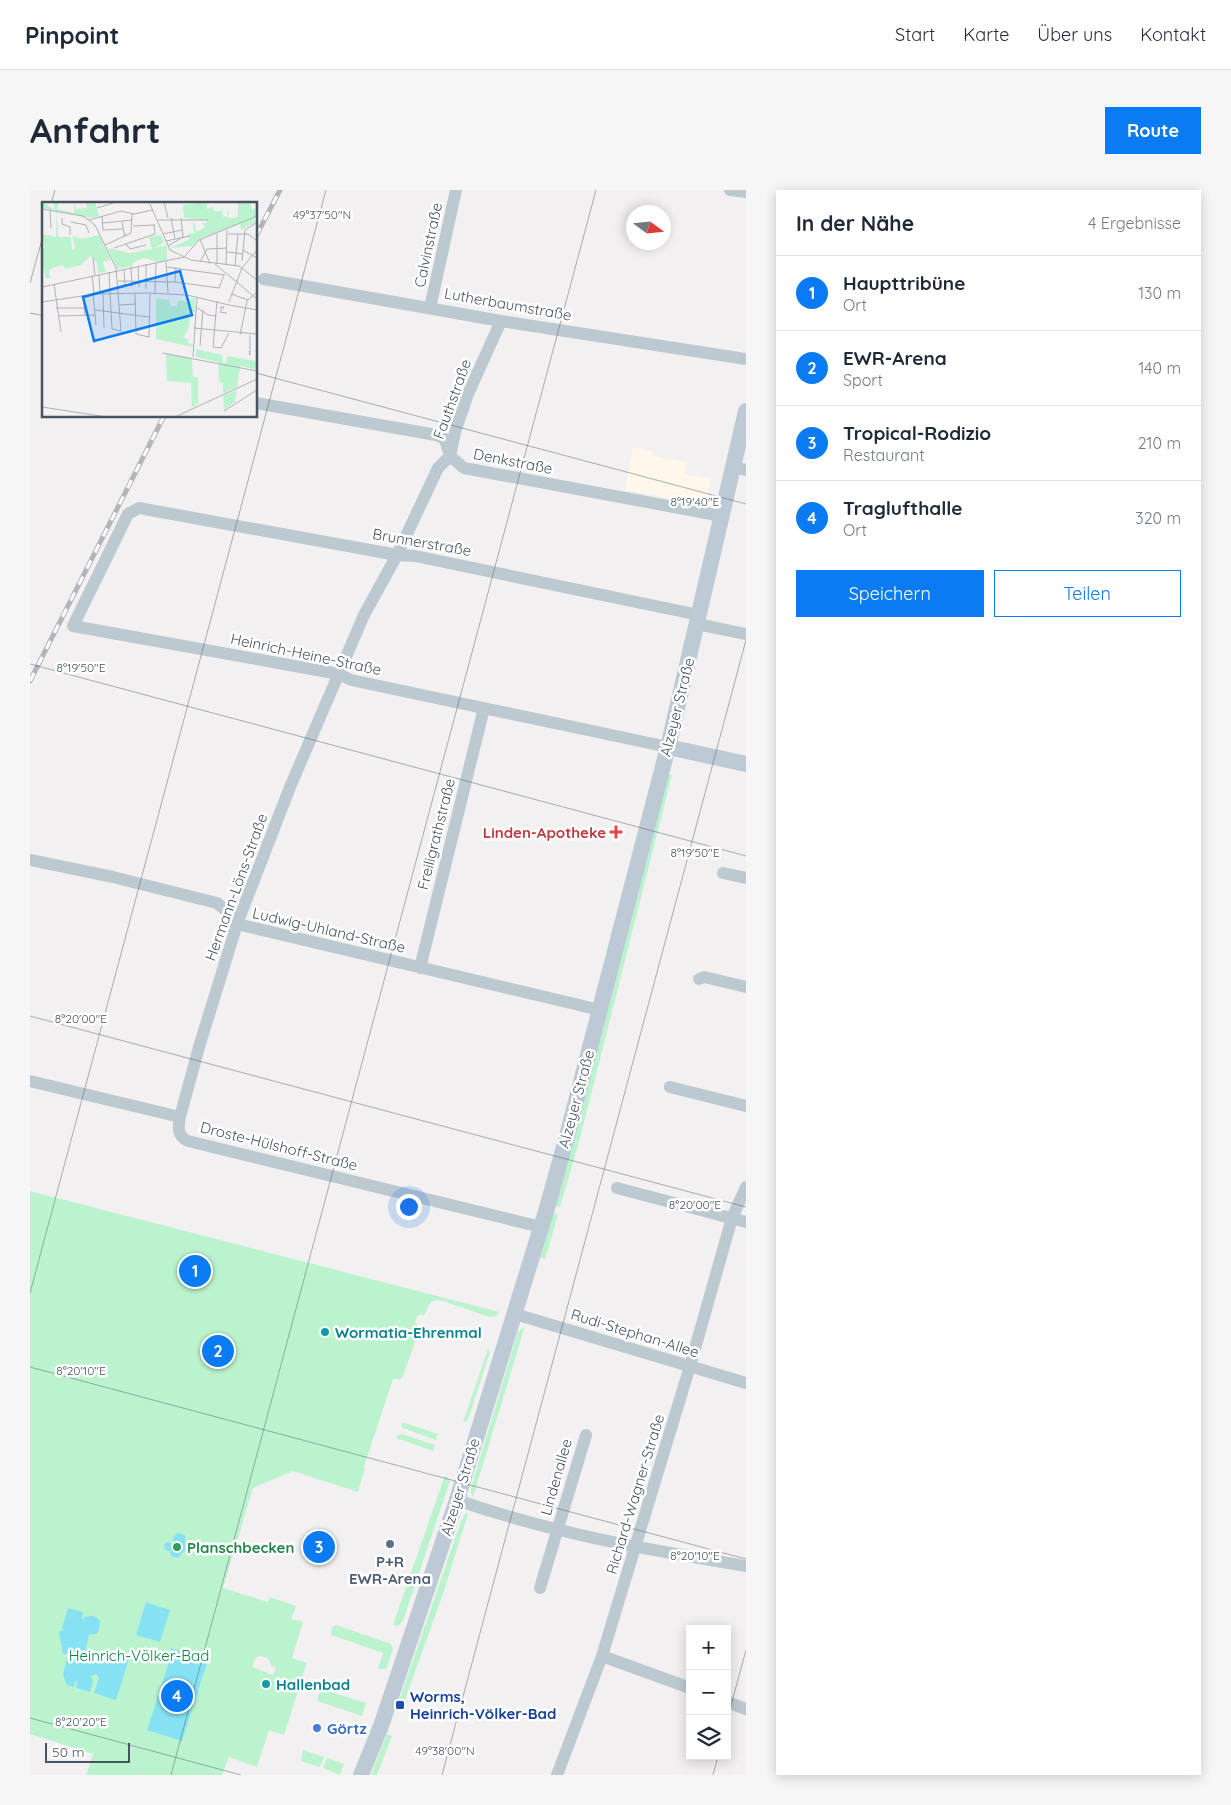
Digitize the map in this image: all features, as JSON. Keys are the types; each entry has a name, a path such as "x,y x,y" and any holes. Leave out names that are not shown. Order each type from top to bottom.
{"street":[{"name":"Calvinstraße","path":"430,308 456,190"},
{"path":"730,190 746,192"},
{"name":"Lutherbaumstraße","path":"264,279 501,321 746,360"},
{"name":"Fauthstraße","path":"339,674 364,615 397,555 438,468 450,456 455,432 468,394 501,321"},
{"name":"Denkstraße","path":"258,403 436,435 445,439 450,456 464,468 722,516"},
{"name":"Alzeyer Straße","path":"361,1775 387,1706 458,1500 541,1227 600,1010 668,747 722,516 739,468 746,411"},
{"name":"Brunnerstraße","path":"139,508 397,555 415,556 698,620 746,634"},
{"name":"Heinrich-Heine-Straße","path":"139,508 128,514 72,626 339,674 351,680 668,747"},
{"name":"Hermann-Löns-Straße","path":"180,1117 199,1046 237,924 290,787 339,674"},
{"name":"Freiligrathstraße","path":"420,968 484,708"},
{"path":"668,747 746,764"},
{"name":"Ludwig-Uhland-Straße","path":"30,860 113,877 217,903 228,912 237,924 600,1010"},
{"path":"724,873 746,878"},
{"path":"699,979 704,977 746,987"},
{"name":"Droste-Hülshoff-Straße","path":"30,1081 180,1117 178,1131 188,1141 541,1227"},
{"path":"670,1087 746,1106"},
{"name":"Richard-Wagner-Straße","path":"557,1775 602,1656 636,1548 732,1218 746,1187"},
{"path":"617,1188 746,1222"},
{"name":"Rudi-Stephan-Allee","path":"515,1314 746,1383"},
{"name":"Lindenallee","path":"540,1588 586,1435"},
{"name":"Lindenallee","path":"458,1500 558,1529 636,1548 746,1566"},
{"path":"602,1656 686,1687"},
{"path":"731,1703 746,1709"}],"shaded area":[{"path":"633,447 653,451 652,455 687,462 685,474 711,479 705,504 625,490"}],"green space":[{"path":"668,774 672,775 580,1138 560,1207 555,1206"},
{"name":"Heinrich-Völker-Bad","path":"30,1191 499,1312 496,1316 490,1317 437,1300 431,1302 424,1315 418,1315 415,1323 418,1325 419,1330 403,1376 401,1379 393,1379 364,1467 358,1492 293,1471 253,1488 223,1588 268,1602 270,1597 296,1606 291,1619 303,1622 292,1658 307,1663 302,1678 307,1680 305,1686 300,1685 284,1735 269,1730 257,1767 229,1757 222,1775 86,1775 93,1754 30,1734","holes":["256,1657 267,1658 271,1666 276,1667 273,1675 252,1667"]},
{"path":"553,1213 558,1214 545,1259 540,1258"},
{"path":"525,1326 473,1497 471,1488 518,1332"},
{"path":"488,1349 490,1352 469,1417 467,1421 463,1422"},
{"path":"402,1422 438,1434 436,1440 403,1428"},
{"path":"402,1434 435,1445 433,1451 396,1438"},
{"path":"445,1475 450,1481 403,1621 398,1626 393,1625"},
{"path":"468,1513 444,1591 405,1700 400,1698 461,1521 465,1514"},
{"path":"336,1625 391,1644 393,1649 387,1668 378,1669 383,1653 331,1635 332,1627"},
{"path":"321,1689 366,1703 362,1716 317,1701"},
{"path":"387,1734 392,1736 377,1775 371,1775"},
{"path":"303,1750 324,1757 320,1767 301,1761"},
{"path":"327,1758 344,1764 340,1775 323,1768"}],"water":[{"name":"Planschbecken","path":"178,1533 185,1535 185,1543 189,1544 190,1549 187,1552 184,1551 178,1558 171,1556 170,1551 165,1550 164,1545 167,1542 174,1544 173,1537"},
{"path":"146,1602 170,1610 160,1642 136,1635"},
{"path":"68,1608 83,1612 82,1619 92,1616 100,1621 99,1631 96,1634 89,1635 86,1648 88,1654 97,1656 101,1650 129,1659 116,1700 94,1693 99,1678 96,1674 91,1676 93,1681 90,1692 76,1688 77,1681 75,1681 74,1687 67,1685 63,1675 68,1654 63,1654 59,1632 64,1630 62,1628"},
{"path":"171,1648 208,1660 182,1741 147,1730 171,1656 168,1655"}],"railway":[{"path":"258,232 280,190"},
{"path":"30,681 163,418"}],"place":[{"name":"Linden-Apotheke","path":"616,832"},
{"name":"Haupttribüne","path":"195,1271"},
{"name":"Wormatia-Ehrenmal","path":"325,1332"},
{"name":"EWR-Arena","path":"218,1351"},
{"name":"P+R EWR-Arena","path":"390,1544"},
{"name":"Planschbecken","path":"177,1547"},
{"name":"Tropical-Rodizio","path":"319,1547"},
{"name":"Hallenbad","path":"266,1684"},
{"name":"Traglufthalle","path":"177,1696"},
{"name":"Worms, Heinrich-Völker-Bad","path":"400,1705"},
{"name":"Görtz","path":"317,1728"}]}
